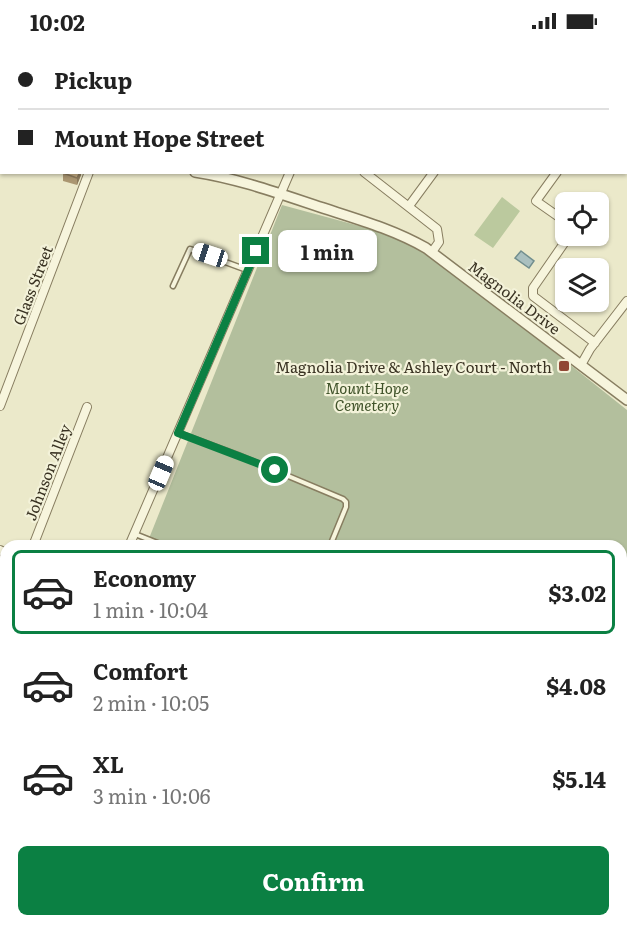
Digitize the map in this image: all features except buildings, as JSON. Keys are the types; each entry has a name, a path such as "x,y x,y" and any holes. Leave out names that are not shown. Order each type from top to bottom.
{"street":[{"name":"Glass Street","path":"0,406 87,174"},
{"name":"Magnolia Drive","path":"208,174 280,194 399,233 432,252 627,400"},
{"path":"132,540 289,174"},
{"path":"367,174 436,229 439,242 432,252"},
{"path":"409,206 433,174"},
{"path":"555,214 536,201 556,174"},
{"name":"Magnolia Drive","path":"562,246 533,288 533,296 595,343"},
{"path":"581,365 627,301"},
{"name":"Johnson Alley","path":"35,540 87,407"}],"lane":[{"path":"173,286 190,249 248,270"},
{"path":"178,433 238,455 343,499 346,507 332,540"},
{"path":"135,533 151,540"}],"green space":[{"path":"502,197 520,211 493,248 474,235"},
{"name":"Mount Hope Cemetery","path":"282,205 415,241 627,410 627,540 148,540"}],"shaded area":[{"path":"521,251 534,261 529,268 515,258"}],"place":[{"name":"Magnolia Drive & Ashley Court - North","path":"564,366"}],"route":[{"path":"256,251 178,433 275,470"}]}
